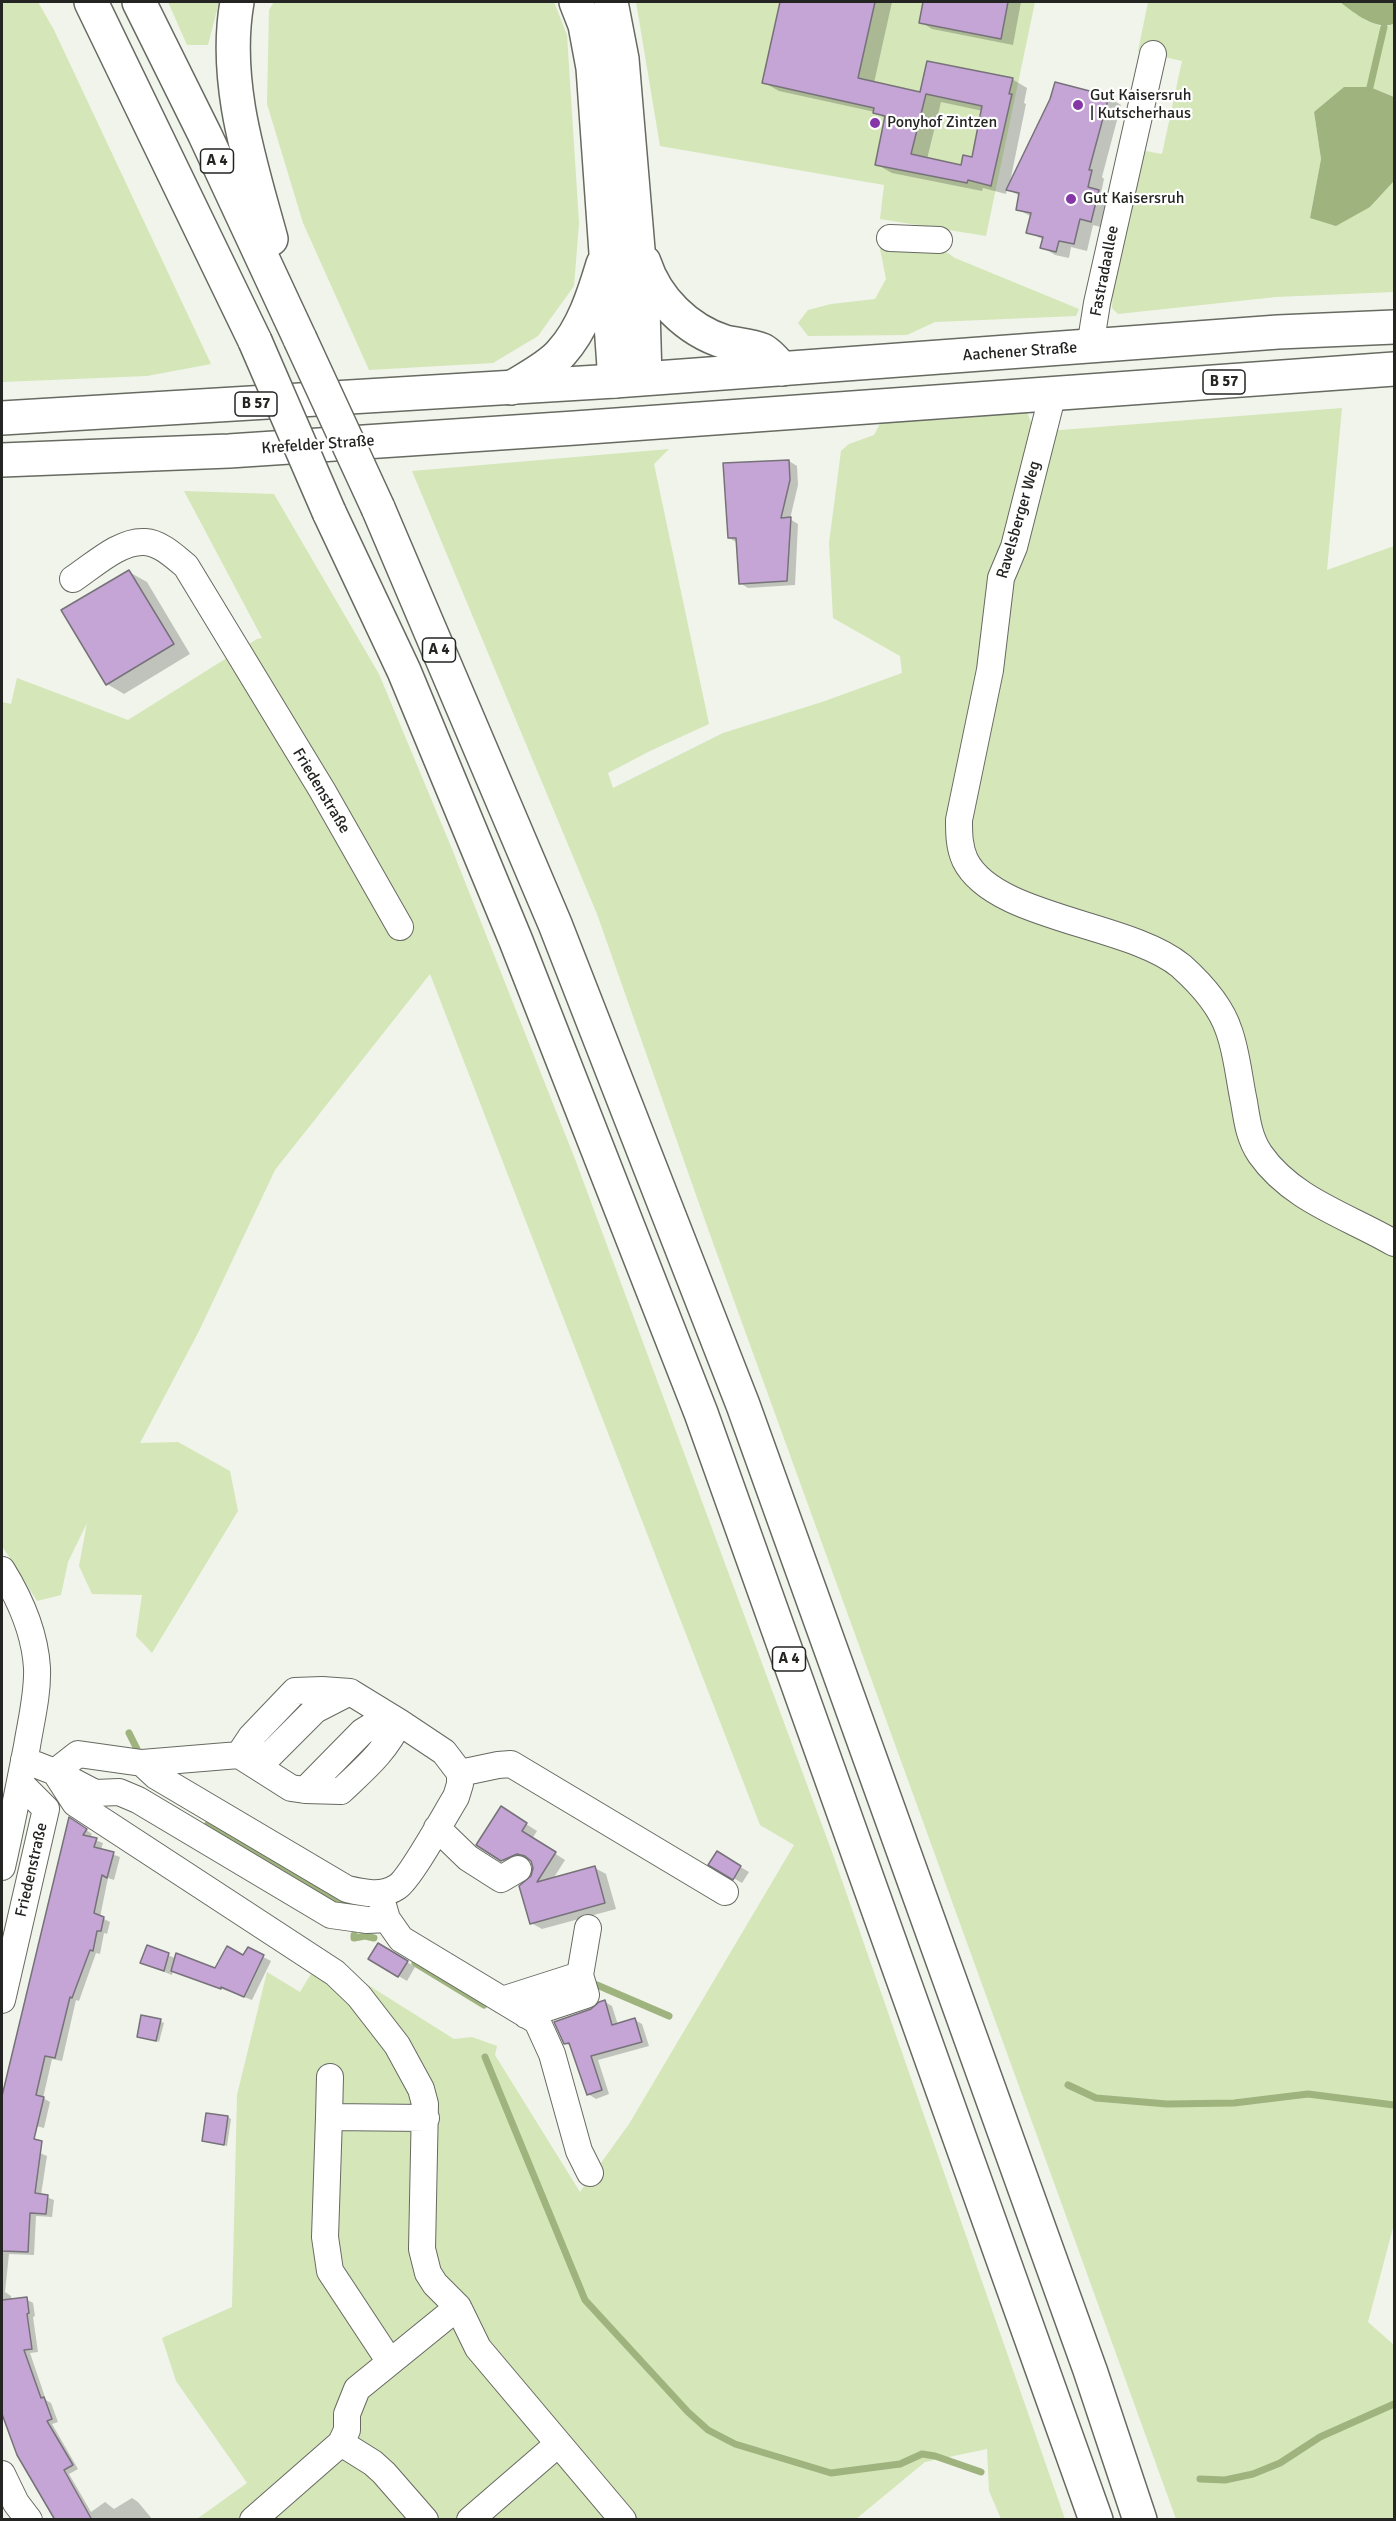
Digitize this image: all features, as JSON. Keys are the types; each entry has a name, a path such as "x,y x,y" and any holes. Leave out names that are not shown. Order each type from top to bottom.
{"main road":[{"name":"A 4","path":"139,2 297,330 378,508 501,792 555,924 743,1405 1089,2370 1140,2520"},
{"path":"237,2 233,38 241,123 297,330"},
{"path":"576,2 585,25 593,68 606,254 630,380 634,424"},
{"path":"611,2 622,59 638,246 630,380"},
{"name":"A 4","path":"91,4 255,341 329,512 404,671 516,941 701,1413 1096,2520"},
{"path":"638,246 654,287 678,314 702,332 725,342 764,350 782,369"},
{"path":"511,388 560,354 577,330 596,290 606,254"},
{"name":"Aachener Straße","path":"630,380 1278,332 1395,327"},
{"path":"1053,393 1090,347"},
{"name":"B 57","path":"1053,393 1395,369"},
{"name":"B 57","path":"2,418 630,380"},
{"name":"Krefelder Straße","path":"2,460 229,451 1053,393"}],"street":[{"name":"Fastradaallee","path":"1090,347 1097,303 1153,54"},
{"path":"890,238 939,240"},
{"name":"Ravelsberger Weg","path":"1053,393 1014,547 1001,578 987,683 959,820 959,840 965,860 978,877 996,893 1047,913 1135,942 1179,965 1208,993 1229,1030 1250,1134 1260,1153 1281,1178 1312,1201 1395,1243"},
{"name":"Friedenstraße","path":"73,579 122,547 145,542 166,550 186,566 322,790 400,927"},
{"name":"Friedenstraße","path":"2,1570 16,1592 27,1622 37,1667 37,1683 22,1772 2,1867"},
{"path":"142,1763 156,1776 347,1889 380,1893 398,1887 456,1797 460,1784 459,1773 444,1752 350,1692 322,1690 295,1692 251,1737 239,1755"},
{"path":"55,1772 78,1754 142,1763 239,1755 291,1788 305,1790 362,1732 375,1724 399,1722"},
{"path":"459,1773 511,1764 725,1892"},
{"path":"22,1772 55,1772 95,1792 118,1792 138,1800 331,1916 367,1920 387,1919"},
{"name":"Friedenstraße","path":"2,2000 46,1809 22,1772"},
{"path":"55,1772 75,1803 334,1973 379,2020 406,2060 421,2089 426,2118 423,2256 428,2273 435,2284 451,2297 458,2307 477,2348 623,2520"},
{"path":"437,1828 468,1858 501,1879 518,1869"},
{"path":"380,1893 387,1919 401,1939 537,2021 552,2054 579,2151 590,2173"},
{"path":"526,2015 586,1995 580,1975 588,1928"},
{"path":"502,2000 580,1975"},
{"path":"330,2078 325,2237 330,2271 390,2362"},
{"path":"329,2117 426,2118"},
{"path":"253,2520 341,2443 347,2430 347,2414 357,2389 458,2307"},
{"path":"341,2443 373,2463 384,2473 424,2520"},
{"path":"470,2520 558,2444"},
{"path":"2,2474 16,2503 29,2520"}],"shaded area":[{"path":"2,2 38,2 54,30 211,364 147,376 2,382"},
{"path":"168,2 219,2 208,45 187,45"},
{"path":"274,2 554,2 567,35 579,223 574,286 538,336 493,363 369,370 303,223 267,104 269,10"},
{"name":"Ponyhof Zintzen","path":"636,2 1035,2 986,236 880,219 884,185 660,146"},
{"path":"1148,2 1340,2 1367,21 1384,27 1394,24 1394,97 1370,87 1314,112 1321,159 1310,218 1370,207 1394,181 1394,292 1276,297 1118,314 1112,308 1113,287 1140,150 1162,154 1182,61 1138,51"},
{"path":"1340,2 1394,2 1394,24 1372,23"},
{"path":"1344,87 1370,87 1394,97 1394,181 1370,207 1336,226 1310,218 1321,159 1314,112"},
{"path":"884,242 935,244 955,258 1079,309 1076,316 935,322 907,335 808,336 798,323 808,310 831,304 875,299 886,279 880,249"},
{"path":"1342,408 1327,570 1394,546 1394,2224 1368,2322 1394,2345 1394,2519 1176,2519 708,1229 597,914 412,471 669,449 654,464 709,724 608,773 613,788 723,733 822,702 902,673 900,656 833,618 829,543 841,451 849,444 874,435 882,420 942,420 1027,412 1035,432"},
{"path":"184,491 274,494 379,674 452,849 575,1159 832,1852 1065,2519 1001,2519 989,2491 987,2449 925,2462 856,2519 197,2519 247,2483 176,2381 162,2338 232,2307 237,2095 267,1972 300,1992 322,1956 454,2039 472,2037 497,2046 495,2055 580,2192 629,2124 794,1845 760,1825 430,974 275,1170 199,1331 140,1443 178,1442 230,1471 238,1511 152,1653 136,1636 142,1595 92,1594 79,1566 87,1523 68,1562 61,1595 37,1601 2,1546 2,702 11,704 17,678 128,720 262,638"}],"building":[{"path":"780,2 875,2 858,78 920,92 927,61 1013,78 1009,94 1012,94 991,186 968,180 967,183 875,165 885,116 873,113 874,108 762,83","holes":["926,94 982,106 972,157 963,155 961,165 911,154"]},
{"path":"923,2 1008,2 1001,39 919,23"},
{"path":"1055,82 1109,96 1089,170 1092,170 1088,187 1099,190 1091,222 1080,219 1074,244 1059,241 1056,252 1040,248 1043,237 1026,233 1031,213 1016,210 1019,193 1006,190 1050,99"},
{"path":"789,460 790,480 781,518 791,517 787,581 739,584 736,538 728,538 723,463"},
{"path":"129,570 174,644 106,685 61,610"},
{"path":"501,1806 527,1823 522,1831 556,1852 537,1882 595,1866 605,1903 530,1924 519,1886 531,1876 533,1868 531,1861 517,1854 501,1861 476,1845"},
{"path":"69,1817 87,1829 83,1835 97,1838 94,1847 114,1852 107,1878 102,1875 94,1913 104,1917 101,1931 97,1931 93,1951 90,1950 72,1998 70,1997 55,2058 45,2056 36,2095 44,2097 34,2139 42,2141 35,2193 48,2195 46,2214 30,2213 28,2252 2,2251 2,2096"},
{"path":"717,1851 741,1866 733,1880 708,1865"},
{"path":"378,1943 408,1961 398,1977 368,1959"},
{"path":"147,1945 169,1953 164,1971 140,1963"},
{"path":"227,1946 243,1955 248,1947 264,1955 244,1997 171,1971 176,1953 215,1968"},
{"path":"605,2000 612,2025 635,2018 642,2042 591,2056 602,2090 587,2095 569,2043 564,2044 554,2022 591,2009"},
{"path":"141,2015 161,2019 156,2041 137,2037"},
{"path":"206,2113 228,2116 224,2145 202,2141"},
{"path":"27,2297 32,2349 24,2350 41,2398 44,2397 52,2419 47,2421 73,2465 64,2470 92,2520 55,2520 17,2455 2,2414 2,2300"}],"waterway":[{"path":"1370,87 1384,27"},
{"path":"129,1733 137,1749"},
{"path":"208,1824 344,1906"},
{"path":"354,1935 354,1938 365,1936 374,1938"},
{"path":"415,1963 484,2005"},
{"path":"597,1985 669,2016"},
{"path":"485,2057 585,2300 688,2412 708,2430 735,2444 831,2473 900,2464 922,2454 935,2456 981,2472"},
{"path":"1068,2085 1096,2098 1167,2104 1234,2103 1308,2094 1394,2105"},
{"path":"1200,2479 1225,2480 1253,2474 1280,2463 1320,2437 1394,2404"}],"place":[{"name":"Gut Kaisersruh | Kutscherhaus","path":"1078,105"},
{"name":"Ponyhof Zintzen","path":"875,123"},
{"name":"Gut Kaisersruh","path":"1071,199"}]}
